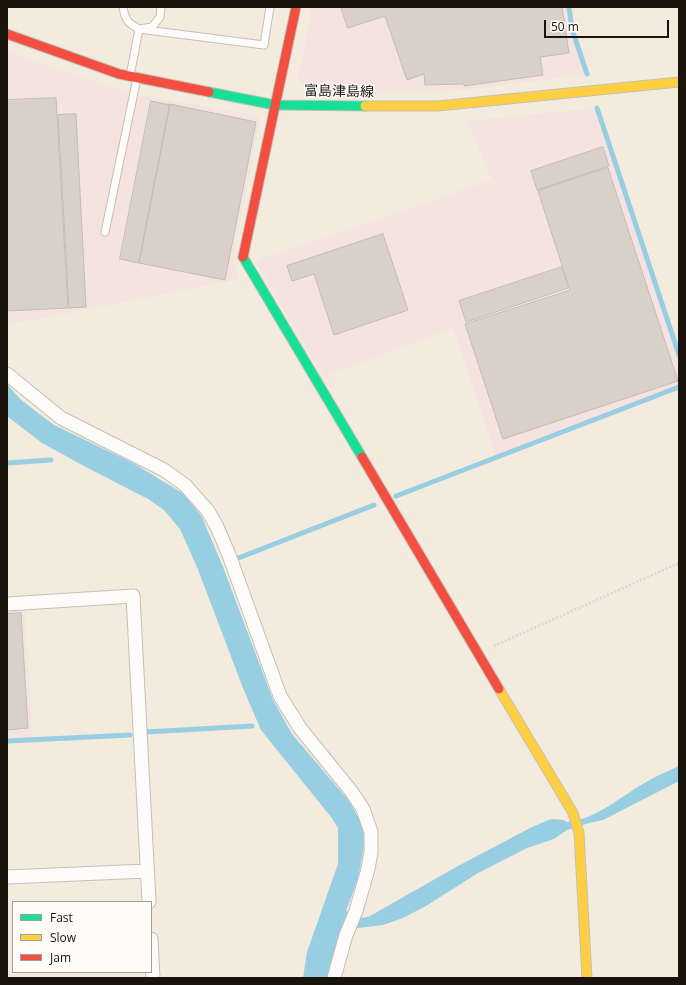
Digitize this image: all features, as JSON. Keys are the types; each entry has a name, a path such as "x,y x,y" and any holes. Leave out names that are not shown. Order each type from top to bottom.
{"street":[{"path":"296,7 243,257 479,652 573,813 579,832 587,978"},
{"name":"富島津島線","path":"7,34 119,74 275,105 438,106 679,82"},
{"path":"7,374 61,418 164,470 185,485 208,511 217,527 229,555 280,696 300,728 351,791 363,809 370,832 371,852 368,869 356,911 346,935 334,978"},
{"path":"7,604 133,596 149,901"},
{"path":"7,877 147,871"},
{"path":"152,958 153,978"}],"lane":[{"path":"123,7 124,14 129,24 139,29 264,45 270,7"},
{"path":"139,29 152,27 160,17 161,7"},
{"path":"105,232 133,77 139,29"}],"path":[{"path":"479,652 679,564"}],"shaded area":[{"path":"312,7 569,7 572,29 587,74 474,89 426,93 308,91 298,81"},
{"path":"7,51 55,69 148,97 255,115 260,120 233,258 239,279 7,325"},
{"path":"597,108 679,355 679,387 496,457 453,328 324,377 256,261 492,180 467,121"},
{"path":"25,609 32,737 7,738 7,610"}],"water":[{"path":"7,384 21,400 54,425 133,463 184,494 202,517 223,567 273,700 292,734 349,801 362,824 365,841 358,879 346,911 363,918 370,916 458,866 532,827 551,819 564,820 566,822 588,817 599,812 652,779 679,766 679,781 603,820 567,830 554,839 527,848 478,873 426,906 403,918 383,925 340,931 327,978 303,978 307,952 338,864 338,828 331,817 261,730 243,688 197,567 180,529 164,510 148,499 42,443 7,416"}],"building":[{"path":"341,7 562,7 569,53 540,57 543,75 464,86 464,84 425,85 424,74 407,80 385,16 348,28"},
{"path":"56,98 68,308 7,311 7,100"},
{"path":"151,101 170,105 139,263 120,259"},
{"path":"170,104 256,122 225,280 139,263"},
{"path":"76,114 86,307 69,308 58,115"},
{"path":"603,147 609,166 537,190 531,171"},
{"path":"608,168 678,381 503,439 465,324 570,290 538,191"},
{"path":"383,234 408,310 334,335 314,274 292,281 287,266"},
{"path":"562,267 568,288 466,322 459,301"},
{"path":"21,613 28,728 7,730 7,614"}],"waterway":[{"path":"569,7 572,29 587,74"},
{"path":"597,108 679,355"},
{"path":"396,496 679,387"},
{"path":"7,463 51,460"},
{"path":"236,559 374,505"},
{"path":"146,732 252,726"},
{"path":"7,741 130,735"}],"traffic: fast":[{"path":"209,92 275,105 365,106"},
{"path":"243,257 362,457"}],"traffic: slow":[{"path":"365,106 438,106 679,82"},
{"path":"499,689 573,813 579,833 587,978"}],"traffic: jam":[{"path":"243,257 296,7"},
{"path":"7,34 119,74 209,92"},
{"path":"362,457 499,689"}]}
